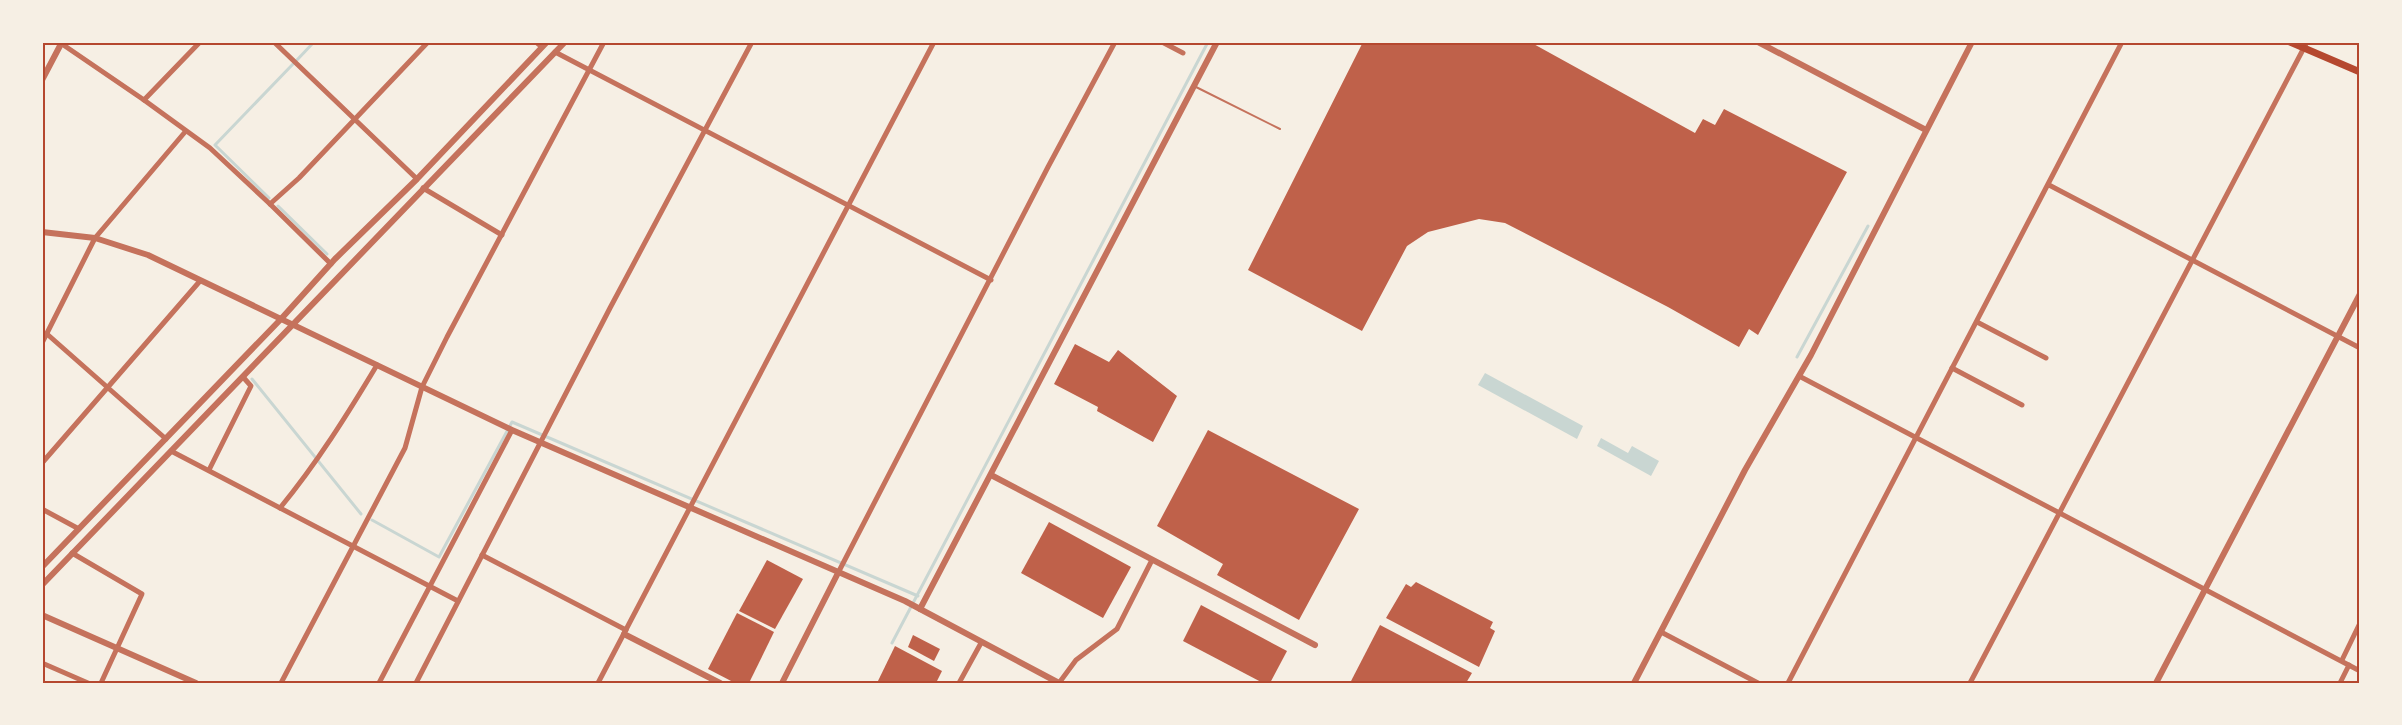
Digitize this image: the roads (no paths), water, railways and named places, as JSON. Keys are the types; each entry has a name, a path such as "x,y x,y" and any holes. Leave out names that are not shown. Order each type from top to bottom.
{"main road":[{"path":"2290,42 2306,45 2360,72"}],"street":[{"path":"144,100 200,42"},
{"path":"274,42 417,179"},
{"path":"270,204 299,178 428,42"},
{"path":"42,567 544,45 536,42"},
{"path":"42,585 565,42"},
{"path":"281,683 405,448 422,387 532,174 604,42"},
{"path":"416,683 752,42"},
{"path":"598,683 934,42"},
{"path":"782,683 1115,42"},
{"path":"1161,42 1183,53"},
{"path":"920,609 1217,42"},
{"path":"1758,42 1926,130"},
{"path":"1634,683 1745,470 1799,376 1972,42"},
{"path":"1788,683 2122,42"},
{"path":"42,80 62,43 210,148 331,264"},
{"path":"1970,683 2306,45"},
{"path":"555,52 991,280"},
{"path":"42,343 95,238 185,132"},
{"path":"2049,185 2360,348"},
{"path":"423,188 502,235"},
{"path":"42,232 95,238 135,250 512,430 690,506 920,609 1059,683 1076,660 1117,629 1152,560"},
{"path":"42,463 200,280"},
{"path":"2157,683 2360,294"},
{"path":"1977,322 2046,358"},
{"path":"46,334 166,439"},
{"path":"280,508 321,455 377,365"},
{"path":"1952,369 2022,405"},
{"path":"1799,376 2360,671"},
{"path":"208,470 251,386 243,377"},
{"path":"379,683 512,430"},
{"path":"171,450 458,601"},
{"path":"991,475 1315,645"},
{"path":"42,509 79,529"},
{"path":"72,553 142,594 101,683"},
{"path":"482,555 720,683"},
{"path":"926,598 926,609 933,617"},
{"path":"42,615 196,683"},
{"path":"2342,660 2360,623"},
{"path":"1661,632 1758,683"},
{"path":"960,683 981,643"},
{"path":"42,663 87,683"},
{"path":"2340,683 2349,665"}],"lane":[{"path":"1194,86 1280,129"}],"waterway":[{"path":"296,61 314,42"},
{"path":"892,643 1208,42"},
{"path":"269,198 215,145 294,63"},
{"path":"278,206 327,254"},
{"path":"1797,357 1868,226"},
{"path":"252,379 361,514"},
{"path":"372,520 439,557 512,422 918,596"}]}
